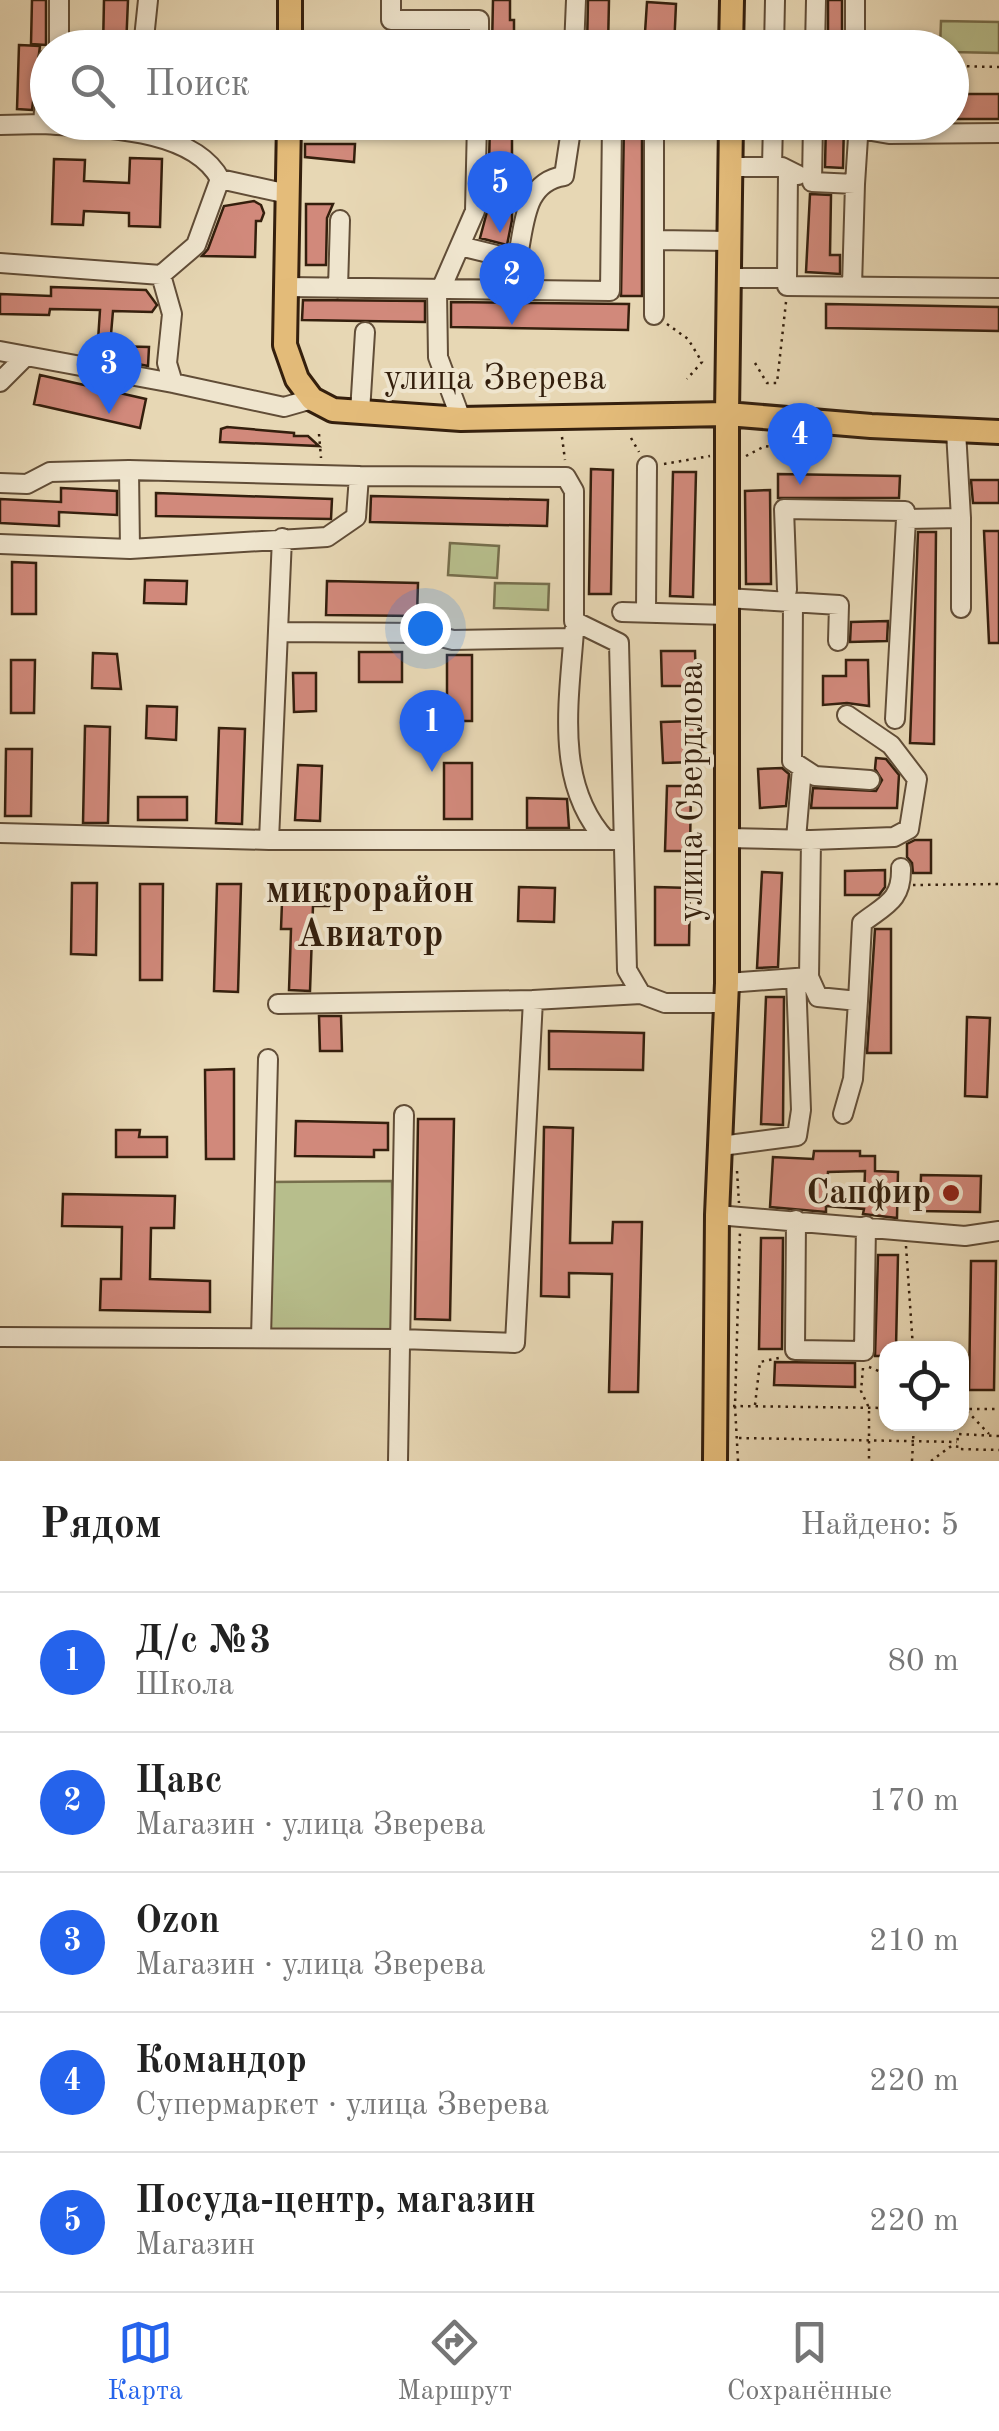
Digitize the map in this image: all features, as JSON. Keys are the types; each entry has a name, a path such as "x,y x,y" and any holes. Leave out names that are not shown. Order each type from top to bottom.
{"main road":[{"path":"290,0 290,30"},
{"path":"731,30 732,0"},
{"path":"288,140 285,344 297,379 312,399"},
{"name":"улица Свердлова","path":"715,1461 717,1215 728,838 731,140"},
{"name":"улица Зверева","path":"312,399 333,410 461,419 727,414 999,432"}],"street":[{"path":"60,0 60,30"},
{"path":"145,30 148,0"},
{"path":"392,0 391,20 479,20 479,30"},
{"path":"575,30 576,0"},
{"path":"774,30 775,0"},
{"path":"815,30 816,0"},
{"path":"855,0 855,30"},
{"path":"0,125 30,124"},
{"path":"969,133 999,133"},
{"path":"163,140 210,161 220,179 288,194"},
{"path":"461,419 438,357 439,290 475,211 477,140"},
{"path":"460,246 517,260 533,190 549,178 564,176 569,140"},
{"path":"286,287 610,290 612,140"},
{"path":"654,140 654,315"},
{"path":"776,140 787,282"},
{"path":"812,182 813,140"},
{"path":"852,286 859,140"},
{"path":"731,167 780,170 812,182 856,184"},
{"path":"0,263 162,274 196,244 220,179"},
{"path":"338,288 340,220"},
{"path":"655,240 729,241"},
{"path":"162,274 172,314 168,363 173,383"},
{"path":"728,278 852,286 999,288"},
{"path":"360,412 365,332"},
{"name":"улица Зверева","path":"0,351 284,407 312,399"},
{"path":"0,382 26,356"},
{"path":"956,431 961,608"},
{"path":"646,612 647,466"},
{"path":"130,470 130,548"},
{"path":"0,483 28,484 50,472 130,470 566,477 574,491 574,630 568,746 572,777 590,823 614,840"},
{"path":"0,544 130,548 327,537 356,517 359,476"},
{"path":"870,780 815,776 792,760 790,596 784,510 906,511 896,720"},
{"path":"906,519 961,518"},
{"path":"269,840 282,538"},
{"path":"622,612 726,606 790,596 839,605 838,641"},
{"path":"278,632 424,633 452,640 574,630 619,643 614,840 627,970 641,994"},
{"path":"728,838 894,837 909,830 917,779 891,745 846,714"},
{"path":"721,1146 798,1136 802,768"},
{"path":"0,832 269,840 614,840"},
{"path":"843,1114 853,1079 862,923 898,895 902,877"},
{"path":"278,1004 533,1000 641,994 664,1003 802,978"},
{"path":"802,978 818,997 858,1001"},
{"path":"0,1337 400,1338 515,1343 533,1000"},
{"path":"261,1338 268,1059"},
{"path":"398,1461 404,1115"},
{"path":"717,1215 965,1236 999,1231"},
{"path":"796,1220 795,1350 864,1351 866,1226"}],"path":[{"path":"969,67 999,68"},
{"path":"755,363 767,384 776,383 787,282"},
{"path":"654,315 688,339 702,362 686,380"},
{"path":"320,434 322,476"},
{"path":"562,436 566,477"},
{"path":"631,438 647,466 712,456"},
{"path":"742,458 765,446 792,450"},
{"path":"902,877 999,884"},
{"path":"904,1230 912,1341"},
{"path":"755,1406 760,1362 781,1359 795,1350"},
{"path":"864,1351 868,1367 879,1371"},
{"path":"864,1351 861,1391 869,1408 869,1461"},
{"path":"716,1406 879,1408"},
{"path":"969,1409 999,1410"},
{"path":"969,1415 990,1435"},
{"path":"912,1461 914,1431"},
{"path":"954,1431 999,1436"},
{"path":"958,1434 957,1448 999,1450"},
{"path":"716,1437 957,1442"},
{"path":"931,1461 957,1442"}],"green space":[{"path":"941,21 999,22 999,53 969,52 969,30 941,30"},
{"path":"450,543 499,546 497,578 448,575"},
{"path":"495,583 549,584 548,610 494,608"},
{"path":"392,1181 394,1331 268,1329 270,1182"}],"building":[{"path":"32,0 46,0 46,30 31,30"},
{"path":"104,0 128,0 127,30 103,30"},
{"path":"493,0 510,0 514,30 492,30"},
{"path":"588,0 609,0 608,30 587,30"},
{"path":"828,0 842,0 842,30 828,30"},
{"path":"647,2 676,4 675,30 645,30"},
{"path":"19,45 30,46 30,110 17,109"},
{"path":"969,94 999,94 999,119 969,119"},
{"path":"490,140 512,140 512,220 507,245 480,238 488,208"},
{"path":"624,140 642,140 642,296 621,296"},
{"path":"826,140 844,140 843,168 825,167"},
{"path":"305,144 355,144 354,162 305,157"},
{"path":"130,158 162,159 160,227 129,226 129,213 84,211 83,225 52,224 54,159 85,160 84,181 129,183"},
{"path":"810,194 831,195 830,255 840,255 840,274 806,272"},
{"path":"254,201 264,213 261,221 256,221 255,257 202,256 224,206"},
{"path":"306,204 333,204 327,218 326,265 306,265"},
{"path":"51,287 146,290 157,305 152,312 113,311 110,346 149,347 148,366 97,356 100,310 0,314 0,294 51,296"},
{"path":"303,300 425,301 425,322 302,320"},
{"path":"451,302 629,304 628,330 451,327"},
{"path":"826,304 999,307 999,331 826,328"},
{"path":"40,375 146,399 140,428 34,404"},
{"path":"221,429 294,433 308,436 319,446 220,442"},
{"path":"591,469 613,470 611,594 589,594"},
{"path":"673,472 696,472 693,597 670,596"},
{"path":"778,474 900,476 899,498 778,498"},
{"path":"971,480 999,480 999,503 973,503"},
{"path":"61,488 117,491 117,515 59,512 59,526 0,523 0,499 61,502"},
{"path":"770,490 771,584 746,584 745,491"},
{"path":"156,493 332,499 331,519 156,516"},
{"path":"371,496 548,500 547,526 370,522"},
{"path":"984,531 999,531 999,643 989,643"},
{"path":"918,532 936,532 934,744 910,743"},
{"path":"12,562 36,563 36,614 12,614"},
{"path":"145,580 187,581 186,604 144,603"},
{"path":"327,581 418,583 417,616 326,615"},
{"path":"888,621 887,641 850,642 851,622"},
{"path":"661,651 695,651 696,686 662,686"},
{"path":"359,652 402,652 402,682 359,682"},
{"path":"93,653 117,654 121,689 92,688"},
{"path":"447,655 472,655 472,721 447,721"},
{"path":"11,660 35,660 34,713 11,713"},
{"path":"846,660 868,660 869,706 823,705 823,676 846,676"},
{"path":"293,673 316,673 316,711 294,712"},
{"path":"147,706 177,707 176,740 146,738"},
{"path":"694,721 695,762 663,763 661,722"},
{"path":"85,726 110,727 108,823 83,823"},
{"path":"219,728 245,729 242,824 216,823"},
{"path":"6,749 32,749 31,816 5,816"},
{"path":"876,758 886,759 899,775 897,808 811,808 813,788 876,791 882,780 875,769"},
{"path":"444,763 472,763 472,819 444,819"},
{"path":"298,765 322,766 320,821 295,820"},
{"path":"782,768 789,774 786,806 760,808 758,769"},
{"path":"667,786 691,786 690,851 665,851"},
{"path":"138,797 187,797 187,820 138,820"},
{"path":"527,798 567,799 569,828 527,828"},
{"path":"931,840 931,873 913,873 907,844"},
{"path":"885,870 885,887 879,895 845,895 845,871"},
{"path":"762,872 782,873 778,967 757,968"},
{"path":"72,883 97,883 96,955 71,954"},
{"path":"140,884 163,884 162,980 140,980"},
{"path":"217,884 241,884 238,992 214,991"},
{"path":"292,884 313,884 313,896 329,896 329,906 313,906 310,991 289,990 291,929 281,929 282,902 292,902"},
{"path":"519,887 555,888 554,922 518,921"},
{"path":"655,887 690,888 689,945 655,945"},
{"path":"875,929 891,929 891,1053 867,1053"},
{"path":"766,997 784,997 783,1125 761,1124"},
{"path":"319,1016 341,1016 342,1051 320,1051"},
{"path":"967,1017 990,1018 987,1097 965,1096"},
{"path":"549,1031 644,1033 643,1070 549,1069"},
{"path":"234,1069 234,1159 206,1159 205,1070"},
{"path":"418,1119 454,1119 450,1320 415,1319"},
{"path":"296,1121 388,1123 388,1150 374,1150 374,1157 295,1156"},
{"path":"544,1127 573,1128 570,1243 612,1243 613,1222 642,1222 638,1392 609,1392 612,1274 569,1273 569,1297 541,1296"},
{"path":"116,1130 140,1130 139,1137 167,1137 167,1157 116,1157"},
{"path":"814,1151 860,1151 860,1156 875,1156 875,1171 898,1172 897,1218 863,1214 864,1209 826,1206 826,1212 770,1207 773,1157 813,1159","holes":["865,1171 864,1200 826,1197 828,1172"]},
{"name":"Сапфир","path":"921,1175 981,1176 980,1212 920,1211"},
{"path":"63,1194 175,1196 174,1228 151,1228 150,1279 210,1281 210,1312 100,1310 101,1279 121,1279 122,1227 62,1226"},
{"path":"761,1238 783,1238 782,1349 759,1349"},
{"path":"878,1255 898,1255 896,1341 879,1341 879,1356 875,1356"},
{"path":"971,1261 996,1261 994,1390 969,1390"},
{"path":"775,1362 855,1363 855,1387 774,1385"}],"place":[{"name":"Посуда-центр, магазин","path":"500,233"},
{"name":"Цавс","path":"512,325"},
{"name":"Ozon","path":"109,414"},
{"name":"Командор","path":"800,485"},
{"name":"Д/с №3","path":"432,772"},
{"name":"Сапфир","path":"951,1193"}],"district":[{"name":"микрорайон Авиатор","path":"370,914"}]}
